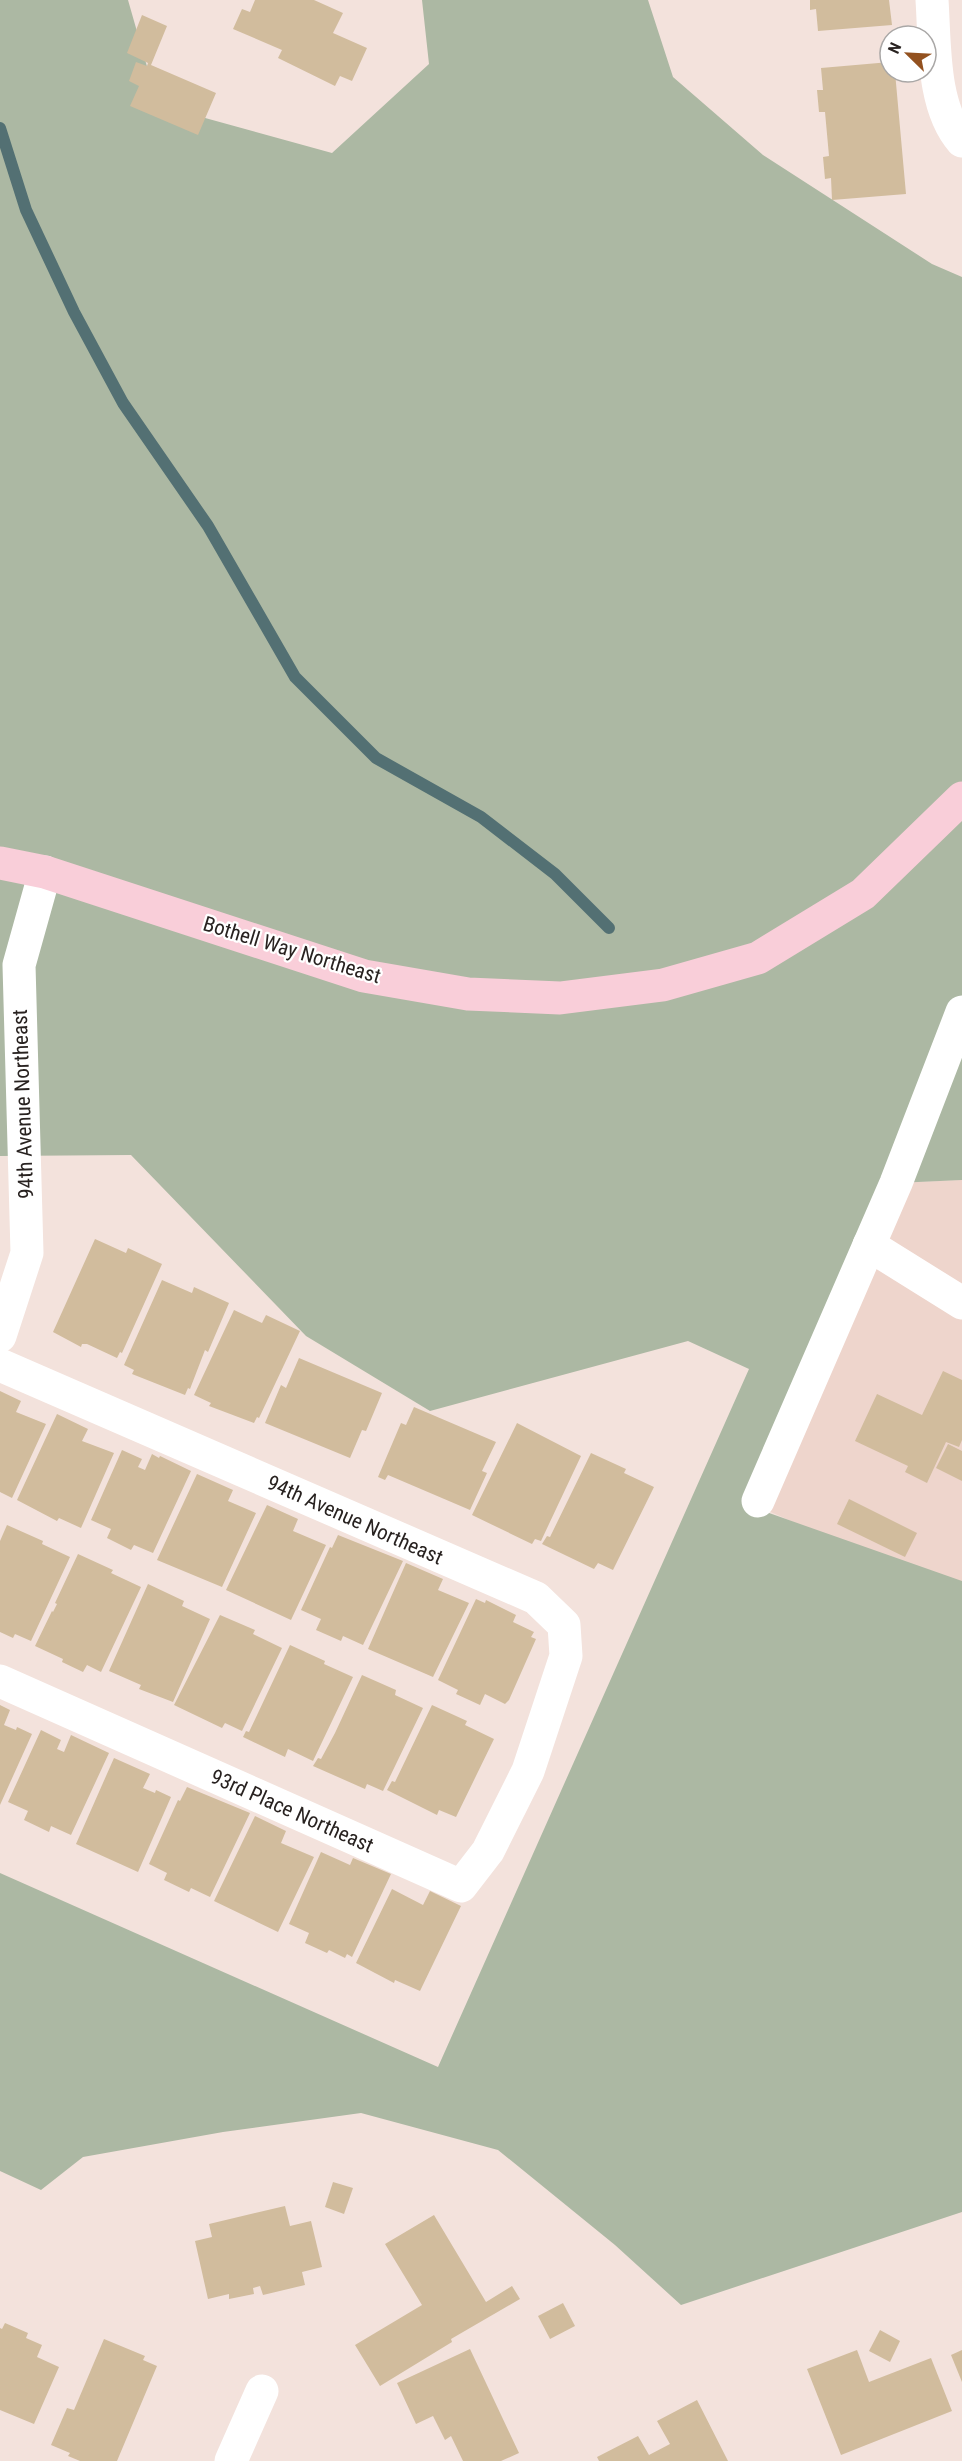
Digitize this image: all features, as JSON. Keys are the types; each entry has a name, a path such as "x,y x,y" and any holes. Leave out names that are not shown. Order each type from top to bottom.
{"main road":[{"name":"Bothell Way Northeast","path":"0,863 45,872 364,976 468,994 560,998 663,985 758,958 863,894 962,798"}],"street":[{"path":"932,0 936,75 951,129 962,141"},
{"name":"94th Avenue Northeast","path":"0,1336 27,1253 19,964 45,872"},
{"path":"758,1501 896,1183 962,1012"},
{"path":"869,1245 947,1279 962,1303"},
{"name":"94th Avenue Northeast","path":"0,1365 536,1598 564,1625 566,1656 528,1770"},
{"name":"93rd Place Northeast","path":"0,1681 461,1886 488,1851 528,1770"},
{"path":"231,2461 262,2391"}],"shaded area":[{"path":"962,1180 962,1598 753,1504 896,1183"}],"green space":[{"path":"0,0 128,0 158,105 332,153 429,64 422,0 648,0 673,77 763,155 932,264 962,277 962,1180 896,1183 749,1506 962,1581 962,2212 681,2305 615,2245 498,2150 361,2113 223,2132 83,2157 41,2190 0,2171 0,1873 438,2067 749,1369 688,1341 430,1411 306,1336 131,1155 0,1156"}],"building":[{"path":"255,0 314,0 343,13 333,33 367,48 352,81 340,76 335,86 278,58 282,50 233,29 242,9 250,12"},
{"path":"810,0 889,0 892,24 818,31 816,9 810,10"},
{"path":"142,15 167,26 151,65 216,93 198,135 130,106 139,86 129,81 136,62 147,66 148,63 127,53"},
{"path":"878,63 878,84 896,84 906,194 832,200 831,178 825,179 823,157 829,156 825,112 819,112 817,90 823,90 821,68"},
{"path":"95,1239 126,1253 128,1248 162,1264 122,1353 120,1352 117,1358 87,1344 82,1344 81,1347 53,1332"},
{"path":"162,1280 192,1293 194,1287 229,1303 208,1352 205,1350 190,1389 188,1388 185,1395 132,1374 134,1370 124,1365"},
{"path":"234,1310 262,1323 266,1315 300,1331 259,1418 257,1417 254,1423 209,1406 211,1403 194,1395"},
{"path":"299,1358 382,1393 366,1431 362,1430 350,1458 265,1423 281,1385 286,1388"},
{"path":"943,1371 962,1380 962,1440 959,1447 946,1442 927,1483 905,1472 908,1466 855,1441 877,1394 922,1415"},
{"path":"0,1391 21,1401 16,1412 46,1424 12,1498 0,1492"},
{"path":"414,1407 496,1442 482,1471 487,1473 470,1510 388,1475 385,1480 378,1477 401,1423 406,1425"},
{"path":"57,1414 88,1429 82,1441 114,1453 81,1528 59,1518 57,1521 17,1500"},
{"path":"517,1423 581,1456 541,1541 535,1539 532,1544 472,1515"},
{"path":"948,1444 962,1451 962,1481 936,1468"},
{"path":"122,1450 142,1459 138,1467 145,1470 152,1454 191,1471 153,1553 134,1545 131,1550 107,1538 111,1529 91,1520"},
{"path":"591,1453 626,1469 624,1473 654,1487 613,1570 598,1563 594,1569 542,1544 547,1536 550,1537"},
{"path":"197,1474 233,1490 228,1501 256,1513 222,1587 157,1560"},
{"path":"849,1499 917,1533 905,1557 837,1524"},
{"path":"267,1505 298,1519 293,1531 326,1545 291,1620 226,1590"},
{"path":"7,1525 43,1541 42,1544 70,1557 31,1641 15,1634 13,1638 0,1632 0,1541"},
{"path":"338,1535 403,1561 363,1645 343,1636 341,1641 316,1630 321,1619 301,1610 330,1547 332,1548"},
{"path":"78,1554 113,1570 111,1573 141,1587 101,1672 87,1665 83,1672 62,1662 63,1659 35,1646 57,1604 55,1603"},
{"path":"406,1563 443,1579 438,1590 469,1603 433,1677 368,1649"},
{"path":"148,1584 184,1601 182,1606 210,1619 173,1702 139,1689 141,1685 109,1671"},
{"path":"476,1599 485,1603 486,1600 516,1615 513,1622 534,1632 531,1637 536,1639 509,1700 505,1704 485,1694 480,1705 456,1694 458,1690 438,1680"},
{"path":"220,1615 255,1630 253,1634 282,1648 242,1731 225,1723 222,1728 174,1705"},
{"path":"290,1645 353,1677 313,1761 288,1749 285,1757 243,1737 246,1731 249,1732"},
{"path":"362,1675 396,1690 395,1695 423,1708 383,1791 367,1784 365,1789 313,1766 318,1758 321,1759 335,1733"},
{"path":"0,1705 10,1710 4,1725 16,1730 17,1727 32,1734 0,1805"},
{"path":"432,1705 467,1721 465,1725 494,1739 456,1817 439,1810 437,1815 387,1790 392,1781 395,1782"},
{"path":"41,1730 61,1740 57,1749 64,1752 71,1735 109,1753 71,1835 51,1826 49,1832 24,1820 28,1811 8,1802"},
{"path":"114,1758 150,1774 143,1788 155,1793 156,1790 171,1797 138,1872 76,1844"},
{"path":"187,1787 250,1813 210,1897 191,1888 189,1892 164,1880 167,1873 149,1864 178,1800 180,1801"},
{"path":"255,1816 286,1831 281,1843 314,1857 278,1932 214,1901"},
{"path":"321,1852 350,1865 353,1858 391,1874 352,1957 347,1954 345,1958 329,1950 327,1953 305,1943 309,1933 289,1924"},
{"path":"392,1889 423,1905 430,1891 461,1906 420,1991 395,1980 394,1983 356,1963"},
{"path":"333,2182 353,2188 344,2214 325,2207"},
{"path":"285,2206 290,2226 311,2221 322,2267 302,2272 305,2285 263,2295 260,2286 253,2288 254,2294 229,2299 229,2294 208,2299 195,2241 212,2237 209,2224"},
{"path":"434,2215 486,2302 512,2286 520,2299 451,2339 452,2342 380,2386 355,2345 422,2305 385,2244"},
{"path":"563,2303 575,2326 550,2339 538,2316"},
{"path":"5,2323 28,2333 26,2338 42,2345 37,2357 59,2367 34,2424 0,2410 0,2328 2,2329"},
{"path":"880,2330 900,2341 890,2362 869,2351"},
{"path":"104,2339 145,2356 143,2360 157,2366 117,2461 80,2461 68,2456 70,2453 51,2445 67,2408 74,2410"},
{"path":"470,2349 519,2453 501,2461 463,2461 451,2436 445,2440 433,2416 416,2424 397,2383"},
{"path":"857,2350 869,2382 931,2358 952,2411 841,2455 807,2369"},
{"path":"962,2350 962,2382 951,2355"},
{"path":"697,2400 728,2461 599,2461 597,2457 638,2436 649,2455 670,2444 657,2421"}],"waterway":[{"path":"0,128 26,210 74,312 123,403 208,526 295,677 376,758 481,817 555,874 609,928"}]}
